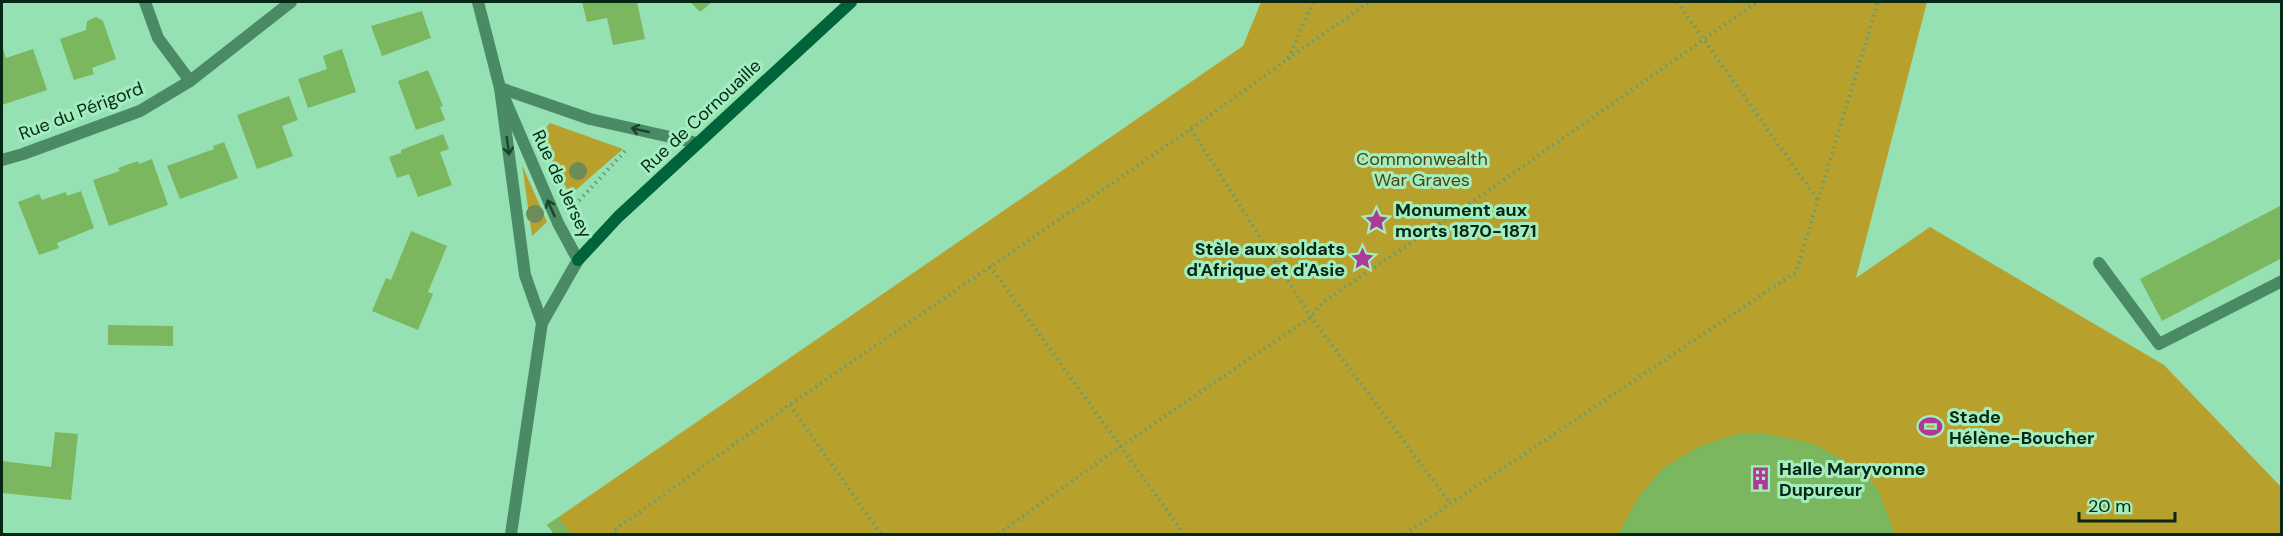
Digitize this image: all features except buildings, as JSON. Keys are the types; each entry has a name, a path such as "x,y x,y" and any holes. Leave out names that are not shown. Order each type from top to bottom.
{"street":[{"path":"145,2 158,38 190,81"},
{"name":"Rue du Périgord","path":"2,160 140,111 190,81 289,4 301,2"},
{"name":"Rue de Jersey","path":"478,2 500,88 525,275 542,323"},
{"name":"Rue de Cornouaille","path":"578,260 618,217 851,2"},
{"name":"Rue de Jersey","path":"500,88 590,119 697,143"},
{"name":"Rue de Jersey","path":"500,88 558,223 578,260 542,323 511,534"},
{"path":"2099,263 2159,344 2282,281"}],"path":[{"path":"1288,59 1313,2"},
{"path":"615,534 613,531 789,405 1191,129 1370,2"},
{"path":"1677,2 1818,200"},
{"path":"998,534 1121,446 1311,317 1322,303 1498,184 1757,2"},
{"path":"1405,534 1796,273 1878,2"},
{"path":"1191,129 1311,317 1450,503"},
{"path":"558,223 644,131"},
{"path":"990,266 1184,534"},
{"path":"789,405 881,534"}],"green space":[{"name":"Commonwealth War Graves","path":"1261,2 1927,2 1856,278 1930,227 2164,365 2282,488 2281,534 554,534 547,525 1243,46"},
{"path":"550,123 623,149 570,195 539,136"},
{"path":"522,165 547,222 532,236"}],"place":[{"name":"Monument aux morts 1870-1871","path":"1377,220"},
{"name":"Stèle aux soldats d'Afrique et d'Asie","path":"1363,259"},
{"name":"Stade Hélène-Boucher","path":"1931,427"},
{"name":"Halle Maryvonne Dupureur","path":"1761,479"}]}
